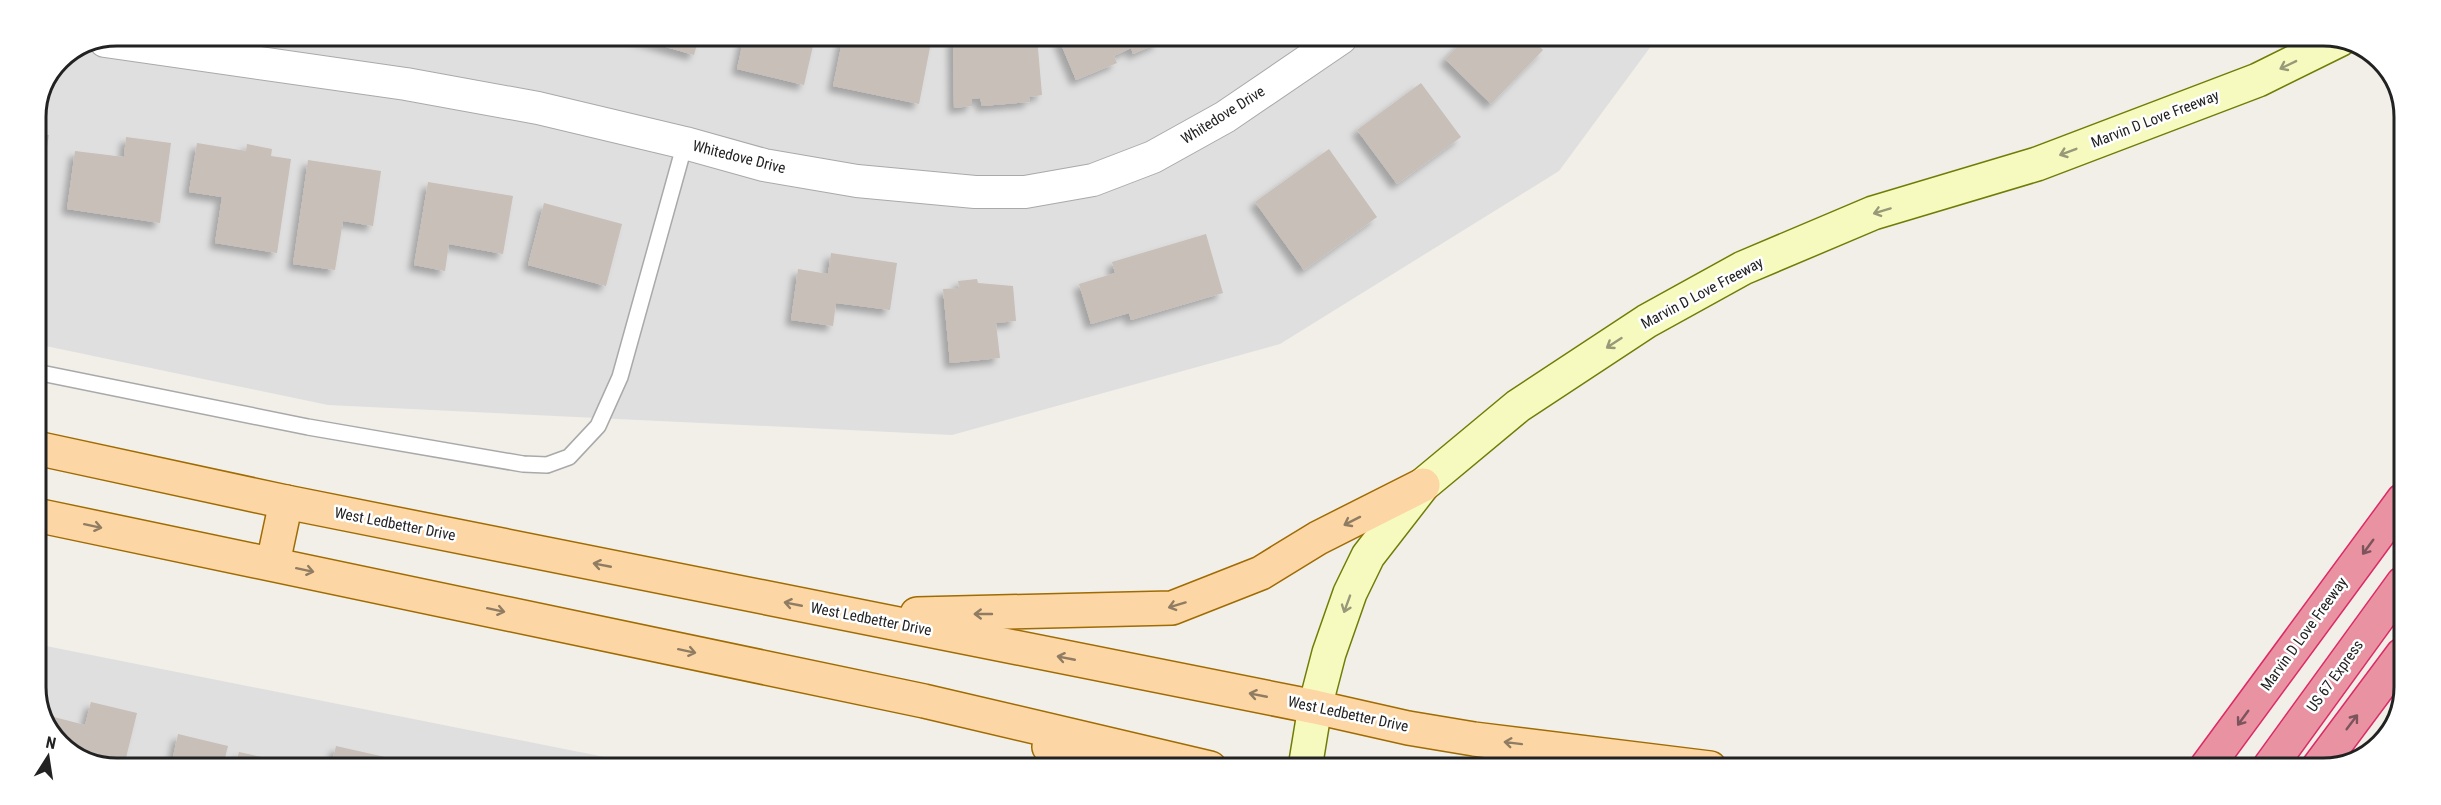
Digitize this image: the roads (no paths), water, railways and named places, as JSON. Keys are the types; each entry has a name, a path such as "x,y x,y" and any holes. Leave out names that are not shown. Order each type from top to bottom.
{"highway":[{"name":"Marvin D Love Freeway","path":"2213,758 2394,512"},
{"name":"US 67 Express","path":"2276,758 2394,595"},
{"path":"2325,758 2394,666"}],"main road":[{"name":"Marvin D Love Freeway","path":"1307,758 1315,707 1329,653 1350,593 1364,565 1423,484 1518,406 1647,321 1743,268 1873,213 2037,164 2258,80 2326,46"},
{"name":"West Ledbetter Drive","path":"47,450 286,502 1315,707 1408,728 1631,758"},
{"path":"845,615 1044,613 1172,608 1261,573 1318,538 1423,484"},
{"path":"273,563 286,502"},
{"path":"47,517 924,700 1168,758"},
{"path":"924,700 1076,758"}],"street":[{"name":"Whitedove Drive","path":"140,46 405,84 538,108 685,143 764,165 857,181 975,192 1025,192 1093,180 1153,157 1225,117 1329,46"}],"lane":[{"path":"47,374 308,427 523,464 547,465 569,457 598,426 620,376 685,143"}]}
